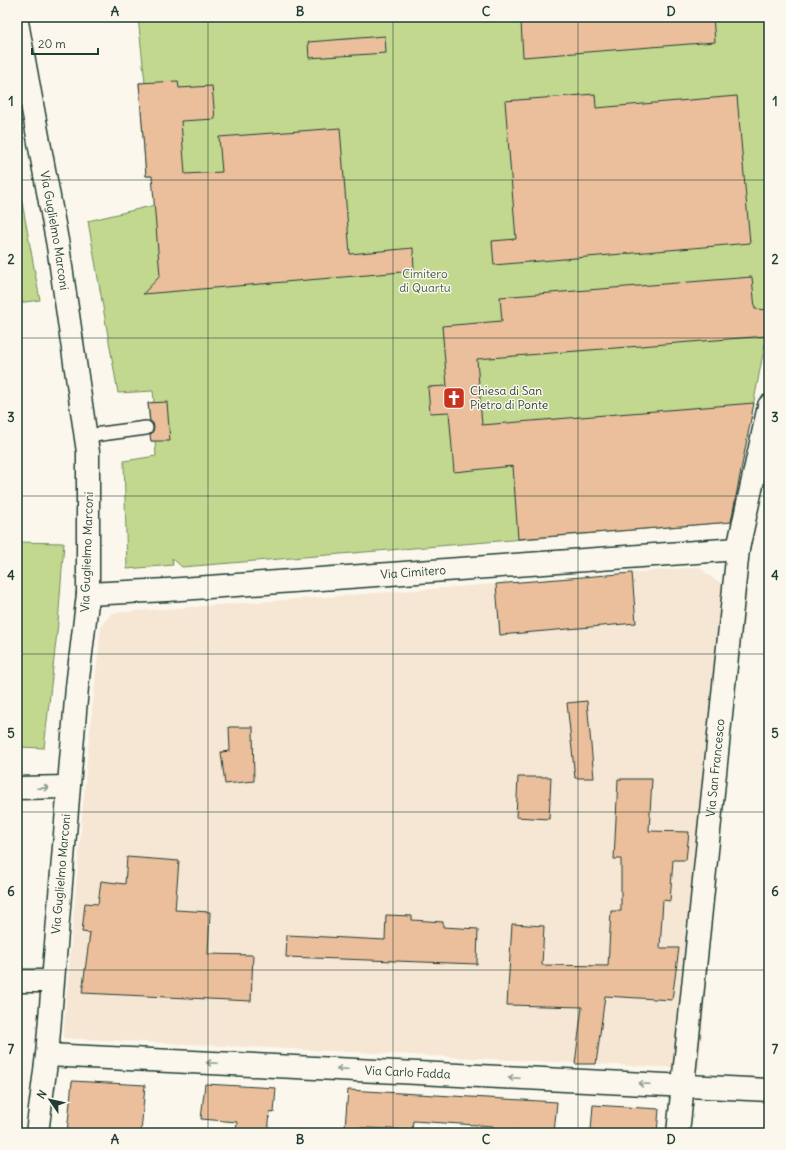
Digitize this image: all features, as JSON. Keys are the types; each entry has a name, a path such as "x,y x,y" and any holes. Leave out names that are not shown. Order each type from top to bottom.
{"street":[{"name":"Via Guglielmo Marconi","path":"17,22 58,246 88,452 88,594 77,687 68,787 47,1055 37,1133"},
{"name":"Via San Francesco","path":"678,1133 738,549 769,406"},
{"name":"Via Cimitero","path":"88,594 738,549"},
{"path":"17,788 68,787"},
{"path":"17,982 52,981"},
{"name":"Via Carlo Fadda","path":"47,1055 769,1090"}],"lane":[{"path":"86,436 146,428"}],"shaded area":[{"path":"699,567 716,581 748,587 721,814 699,1069 63,1038 87,760 101,626 112,613"}],"green space":[{"name":"Cimitero di Quartu","path":"138,17 769,17 769,322 731,522 182,567 172,558 173,565 127,569 124,461 156,456 155,441 151,441 148,403 154,402 153,391 118,393 88,221 155,205 153,176 146,176 139,83 145,83"},
{"path":"17,175 40,300 17,303"},
{"path":"17,542 64,543 58,623 44,748 17,747"}],"building":[{"path":"604,17 713,17 715,42 523,57 521,22"},
{"path":"385,36 386,53 309,58 308,42"},
{"path":"178,81 179,88 212,86 215,119 181,121 185,174 222,172 219,137 340,128 350,254 413,248 414,271 143,294 160,276 152,176 146,176 139,83"},
{"path":"595,94 596,108 737,96 750,243 494,265 492,241 516,239 505,101"},
{"path":"752,277 755,309 769,310 769,322 766,336 477,359 482,425 754,403 731,522 518,539 513,466 454,472 449,412 430,413 428,387 447,386 442,326 502,321 500,297"},
{"path":"167,402 170,441 151,441 150,435 154,427 153,423 150,421 148,403"},
{"path":"632,573 636,623 500,635 496,584"},
{"path":"587,701 594,778 575,778 567,703"},
{"path":"229,727 253,727 254,781 225,784 221,752 230,751"},
{"path":"518,777 551,777 549,819 516,817"},
{"path":"618,779 652,779 649,831 689,832 686,860 673,860 670,901 663,900 660,948 679,948 672,1000 605,996 596,1064 575,1064 582,1007 507,1005 512,924 544,926 542,965 608,966 611,911 621,911 621,859 614,859"},
{"path":"127,857 179,861 175,910 210,912 208,954 253,955 251,1001 82,993 90,933 82,932 85,903 98,904 101,881 125,884"},
{"path":"386,915 412,916 412,920 443,922 443,927 478,929 477,964 286,957 287,935 385,940"},
{"path":"72,1081 145,1085 141,1133 67,1133"},
{"path":"205,1084 276,1088 274,1113 270,1112 268,1133 236,1133 237,1122 201,1119"},
{"path":"348,1090 557,1102 554,1133 493,1130 493,1126 413,1121 412,1130 345,1127"},
{"path":"593,1105 659,1109 657,1133 626,1133 591,1130"}],"place":[{"name":"Chiesa di San Pietro di Ponte","path":"454,398"}]}
